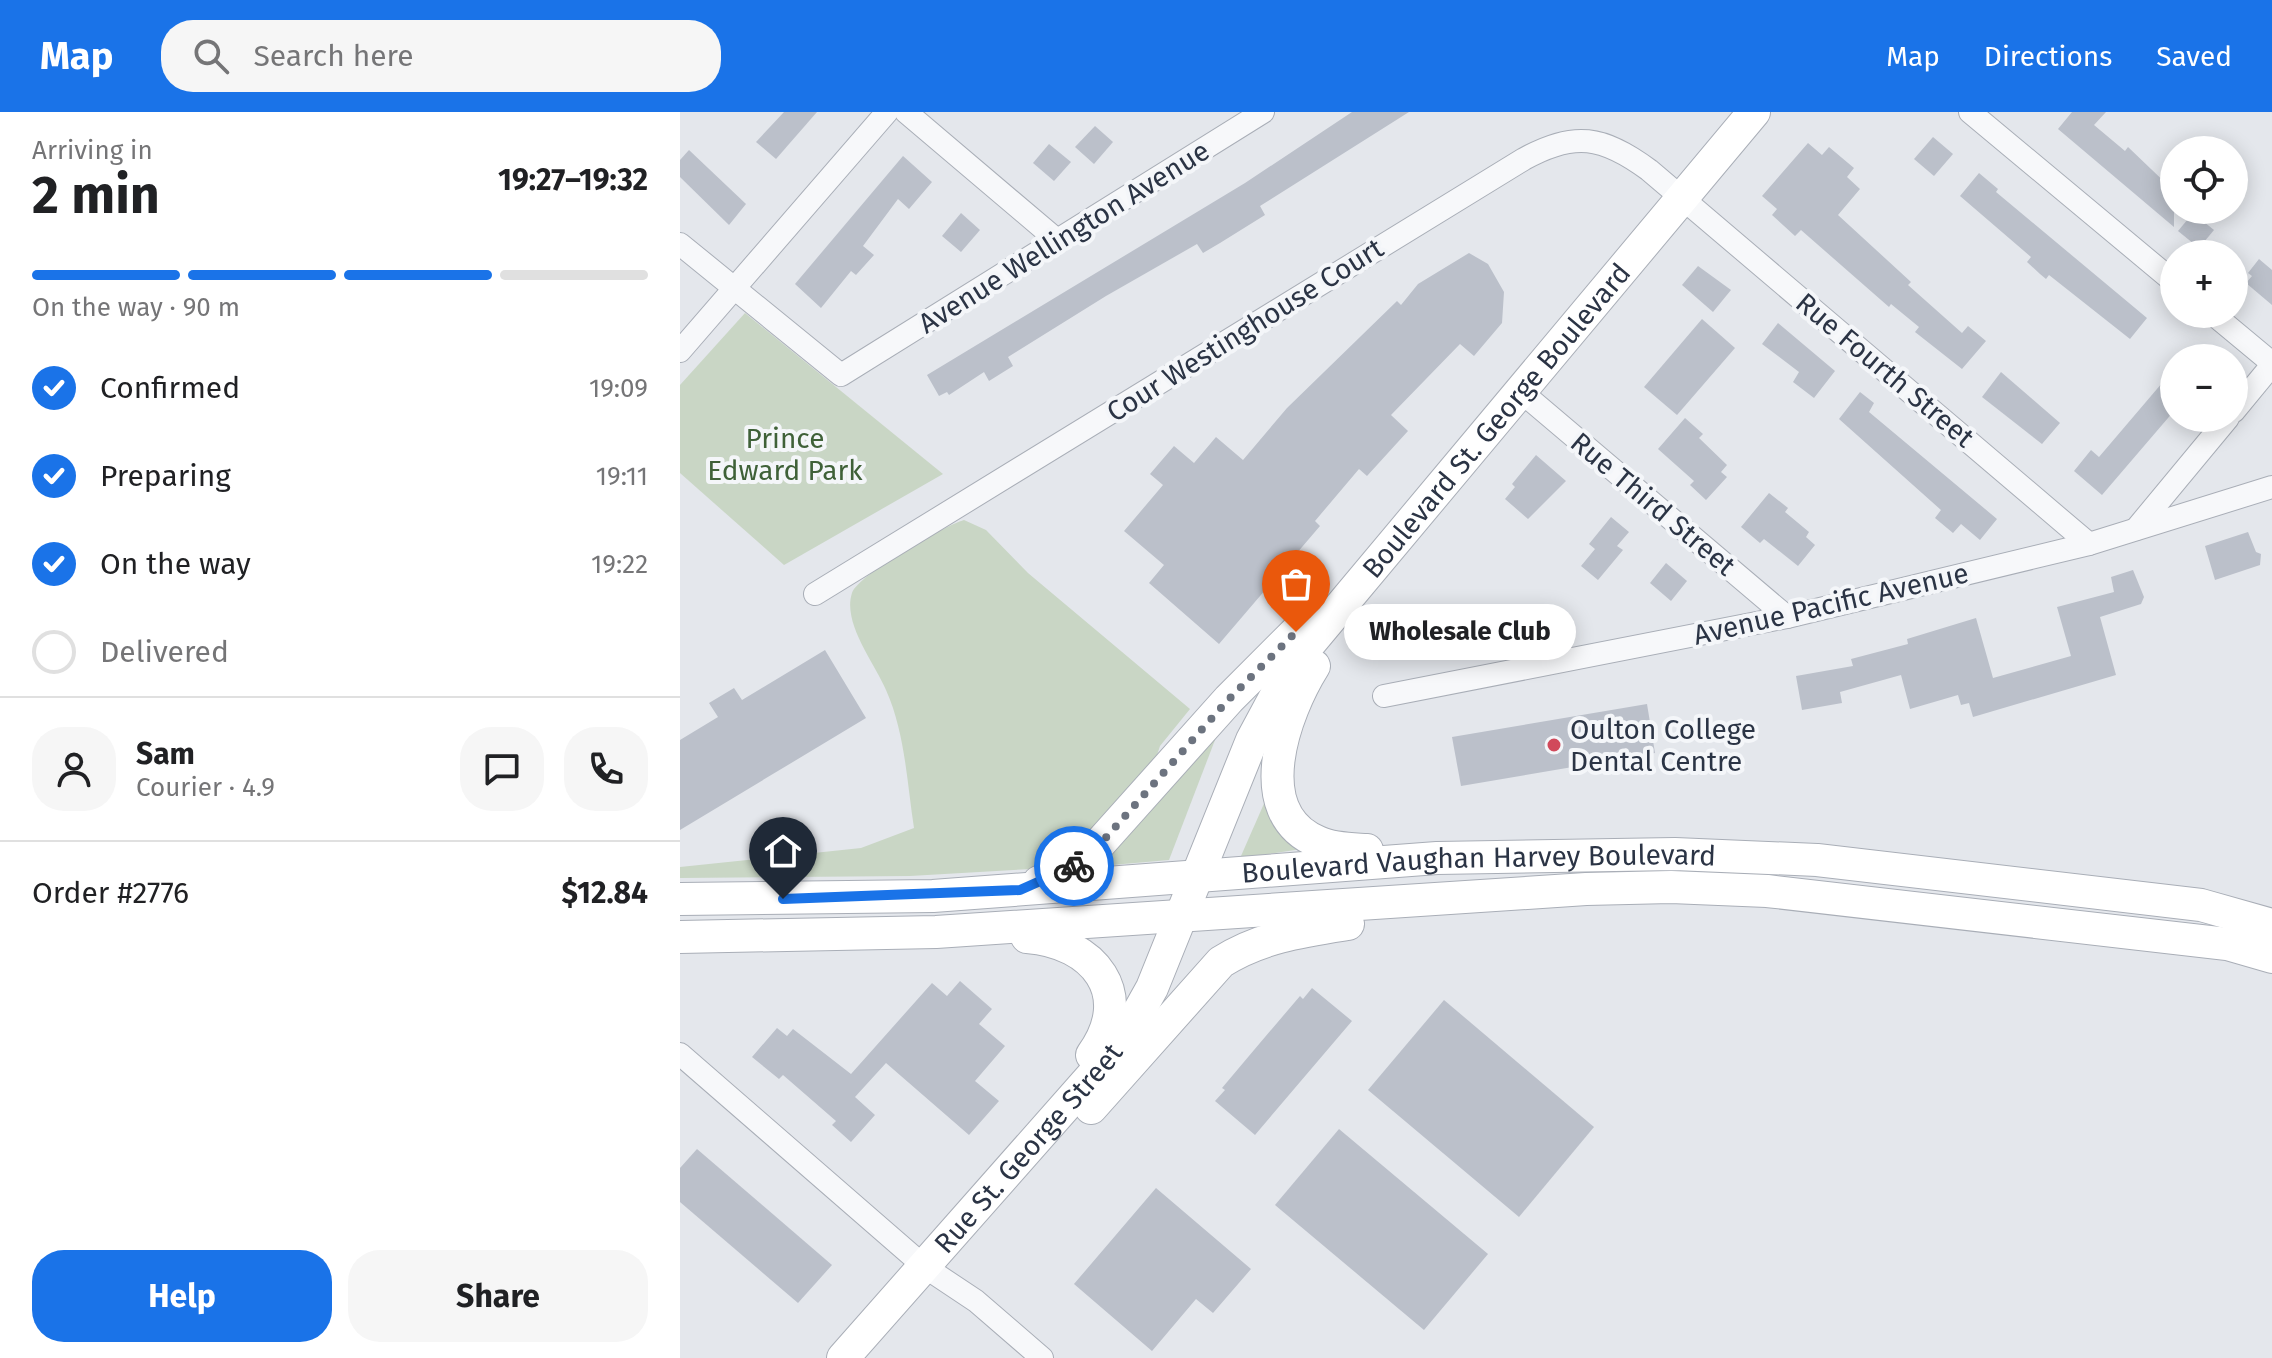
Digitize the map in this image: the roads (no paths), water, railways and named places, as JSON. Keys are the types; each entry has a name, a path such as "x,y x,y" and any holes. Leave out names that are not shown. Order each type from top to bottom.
{"main road":[{"name":"Boulevard St. George Boulevard","path":"1181,916 1275,691 1306,646 1680,196 1754,112"},
{"path":"1428,499 1301,688 1283,735 1277,774 1287,816 1296,828 1319,843 1437,858"},
{"path":"1020,890 1071,868 1093,851 1229,699 1428,499"},
{"name":"Boulevard Vaughan Harvey Boulevard","path":"680,899 888,897 1437,858 1631,854 1817,860 2201,905 2272,925"},
{"name":"Boulevard Vaughan Harvey Boulevard","path":"680,937 936,932 1586,889 1700,888 1835,898 2227,944 2272,957"},
{"path":"1010,1172 1106,1093 1205,977 1239,951 1297,931 1586,889"},
{"name":"Rue St. George Street","path":"843,1358 1107,1059 1152,988 1181,916"},
{"path":"936,932 1064,943 1090,960 1105,984 1110,1006 1104,1037 1050,1106 1010,1172"}],"street":[{"path":"680,351 887,112"},
{"path":"906,112 1058,241"},
{"name":"Avenue Wellington Avenue","path":"735,289 841,375 1263,112"},
{"path":"1970,112 2160,270"},
{"name":"Cour Westinghouse Court","path":"815,594 1540,150 1568,140 1598,142 1625,153 1680,196"},
{"name":"Rue Fourth Street","path":"1680,196 2089,544"},
{"path":"680,244 735,289"},
{"path":"2230,328 2272,364 2248,394"},
{"name":"Rue Third Street","path":"1519,390 1787,617"},
{"path":"2136,529 2216,432"},
{"name":"Avenue Pacific Avenue","path":"1384,696 1787,617 2089,544 2272,487"},
{"path":"680,1054 925,1267 976,1301 1042,1358"}],"place":[{"name":"Wholesale Club","path":"1296,632"},
{"name":"Oulton College Dental Centre","path":"1554,745"}],"park label":[{"name":"Prince Edward Park","path":"785,454"}]}
